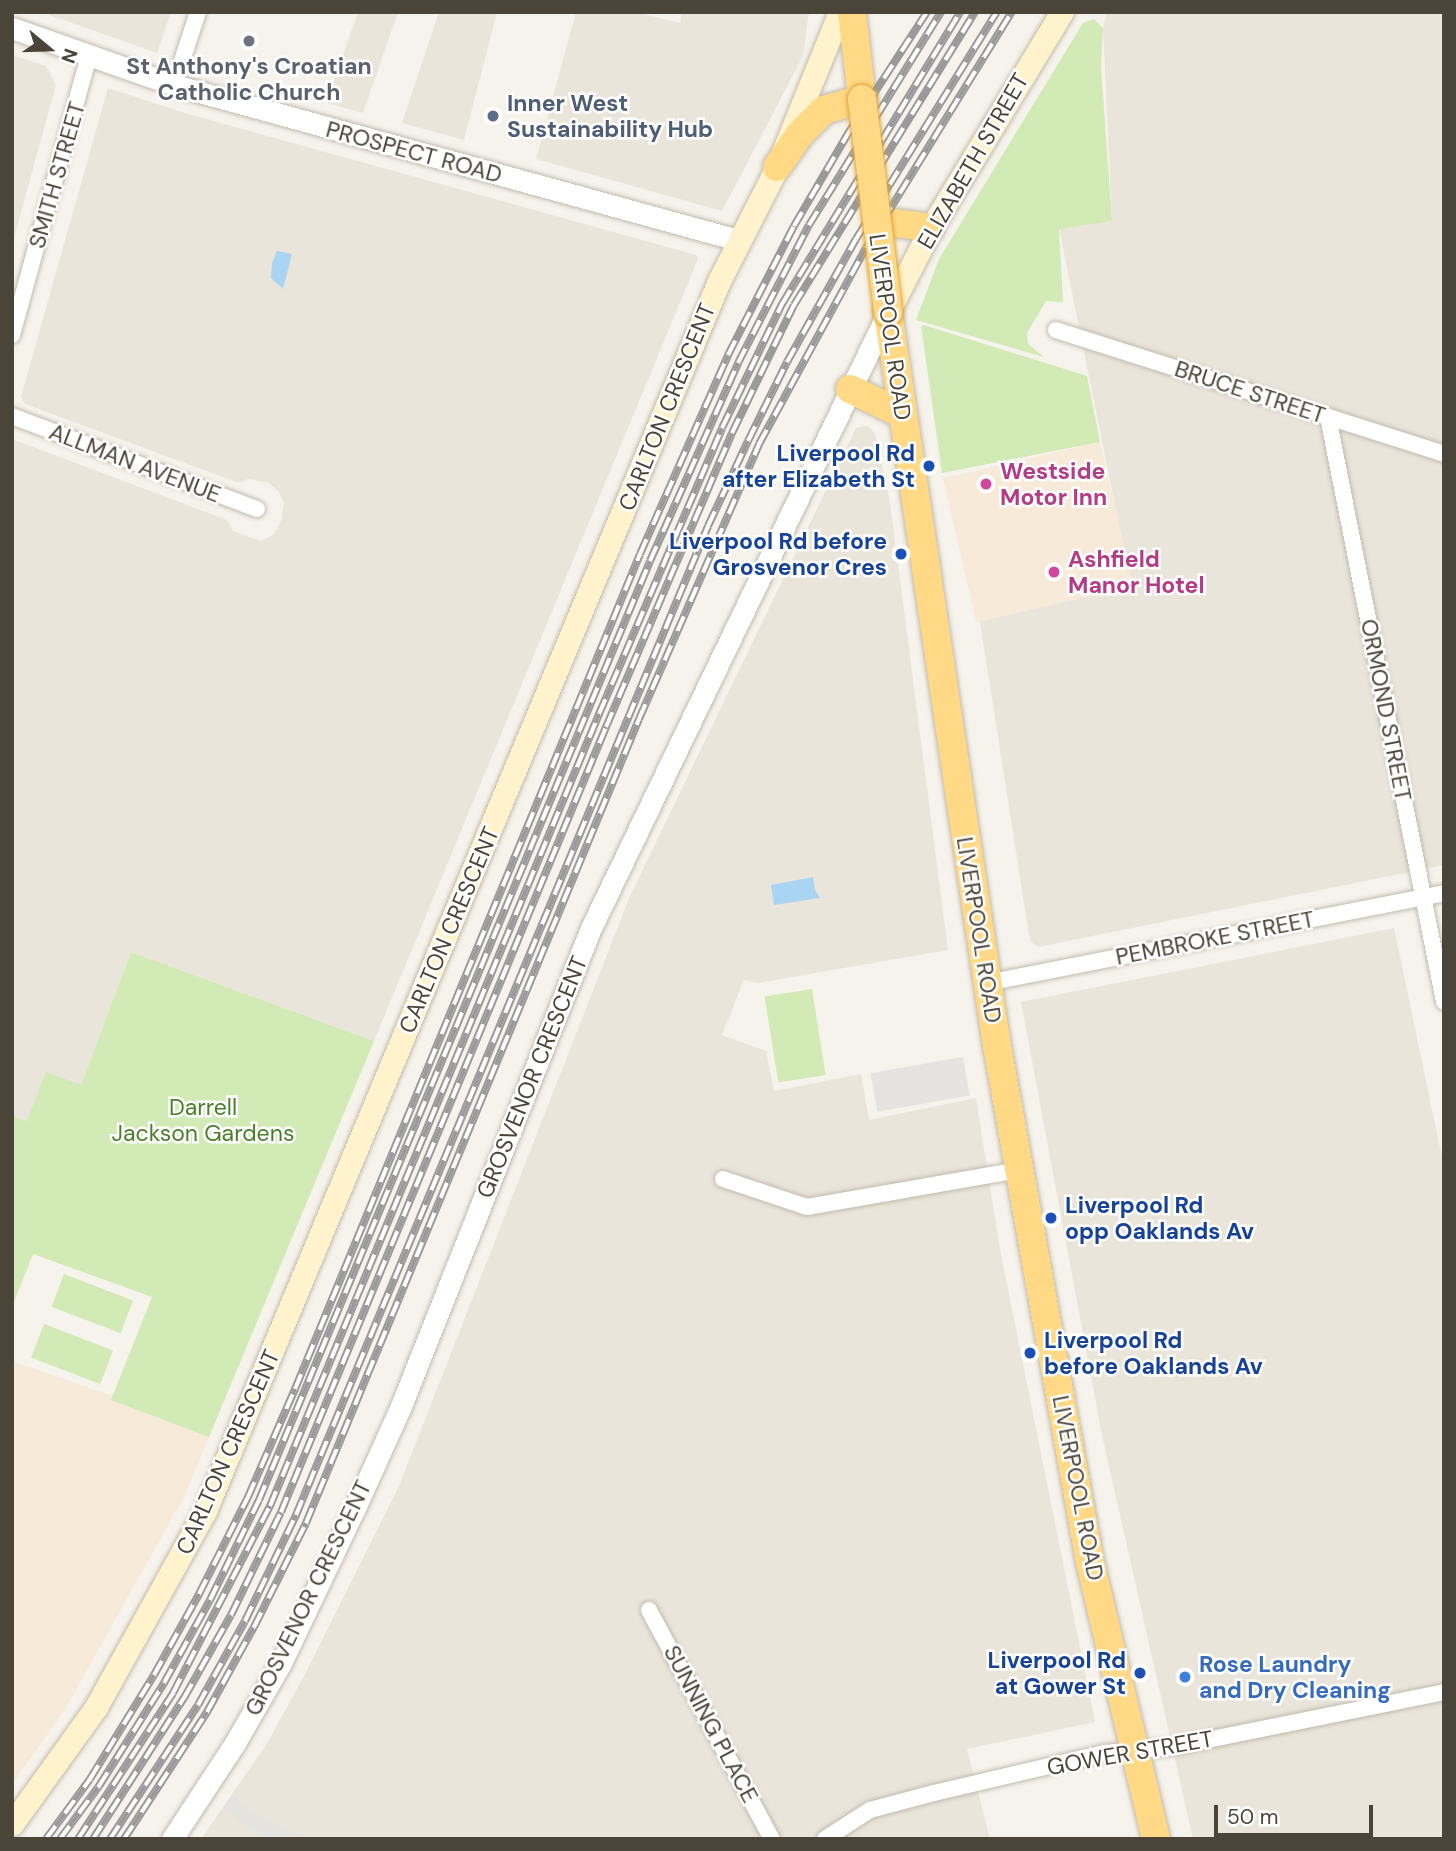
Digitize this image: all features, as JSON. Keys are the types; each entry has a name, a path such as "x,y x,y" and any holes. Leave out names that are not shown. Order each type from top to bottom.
{"highway":[{"name":"LIVERPOOL ROAD","path":"852,12 862,99 886,221 888,312 902,414 986,983 1090,1562 1156,1839"},
{"path":"777,167 800,134 824,110 862,99"},
{"path":"886,221 931,228"},
{"path":"850,389 902,414"}],"main road":[{"name":"CARLTON CRESCENT","path":"12,1824 96,1706 205,1511 738,240 777,167 840,12"},
{"name":"ELIZABETH STREET","path":"888,312 931,228 1062,12"}],"street":[{"path":"174,85 198,12"},
{"name":"PROSPECT ROAD","path":"12,29 174,85 738,240"},
{"name":"SMITH STREET","path":"12,335 89,56"},
{"name":"GROSVENOR CRESCENT","path":"172,1839 235,1743 281,1663 355,1508 410,1383 592,928 888,312"},
{"name":"BRUCE STREET","path":"1056,330 1444,454"},
{"name":"ALLMAN AVENUE","path":"12,416 257,509"},
{"name":"ORMOND STREET","path":"1328,417 1444,1002"},
{"name":"PEMBROKE STREET","path":"986,983 1444,893"},
{"path":"723,1179 807,1207 1020,1170"},
{"name":"SUNNING PLACE","path":"649,1610 772,1839"},
{"name":"GOWER STREET","path":"825,1839 870,1810 1098,1755 1172,1746 1444,1692"}],"shaded area":[{"path":"41,12 171,12 157,53"},
{"path":"358,12 398,12 363,113 326,103"},
{"path":"439,12 497,12 464,140 402,123"},
{"path":"576,12 636,12 680,23 682,12 809,12 803,56 722,211 536,159"},
{"path":"1107,12 1444,12 1444,865 1038,947 1030,941 979,616 1131,585 1059,228 1112,221 1103,28"},
{"path":"12,55 46,66 56,85 12,245"},
{"path":"108,88 188,114 696,255 698,259 374,1041 131,952 81,1085 27,1121 12,1115 12,439 227,520 233,531 261,541 274,534 281,521 284,503 278,491 269,483 248,479 239,483 25,404 21,397"},
{"path":"869,427 875,434 890,502 948,950 758,983 744,980 722,1035 766,1051 774,1091 861,1074 869,1120 976,1098 1000,1249 1095,1722 967,1749 990,1839 201,1839 266,1745 303,1678 399,1486 630,896 856,428"},
{"path":"1100,442 1133,586 976,622 943,478"},
{"path":"1394,928 1444,1167 1444,1839 1193,1839 1102,1435 1021,1002"},
{"path":"963,1057 970,1095 877,1112 870,1073"},
{"path":"12,1361 113,1396 112,1400 209,1437 184,1497 64,1711 12,1784"},
{"path":"233,1794 251,1811 307,1839 266,1839 223,1808"}],"green space":[{"path":"1094,19 1103,28 1101,67 1112,221 1059,229 1063,302 1046,301 1027,333 1028,344 1044,357 916,320 939,259 1083,23"},
{"path":"921,326 1087,376 1100,442 942,473"},
{"name":"Darrell Jackson Gardens","path":"131,952 374,1041 209,1437 111,1400 152,1297 33,1254 12,1307 12,1115 27,1121 46,1072 81,1085"},
{"path":"812,989 826,1075 778,1082 765,997"},
{"path":"64,1274 133,1301 121,1333 51,1307"},
{"path":"44,1324 113,1351 100,1384 31,1358"}],"water":[{"path":"277,251 292,254 283,289 271,278 272,263"},
{"path":"813,877 815,890 820,898 774,905 771,885"}],"railway":[{"path":"46,1839 90,1779 154,1675 248,1497 640,554 728,355 794,226 849,132 927,12"},
{"path":"60,1839 99,1786 164,1683 210,1600 259,1500 650,561 738,363 809,225 941,12"},
{"path":"78,1839 173,1693 270,1506 599,714 722,428 782,304 960,12"},
{"path":"93,1839 184,1698 231,1615 281,1512 606,727 732,433 794,305 975,12"},
{"path":"110,1839 198,1705 245,1621 296,1515 708,526 748,441 787,362 856,239 997,12"},
{"path":"124,1839 207,1712 254,1627 306,1523 639,719 759,444 866,248 1012,12"}],"place":[{"name":"St Anthony's Croatian Catholic Church","path":"249,41"},
{"name":"Inner West Sustainability Hub","path":"493,116"},
{"name":"Liverpool Rd after Elizabeth St","path":"929,466"},
{"name":"Westside Motor Inn","path":"986,484"},
{"name":"Liverpool Rd before Grosvenor Cres","path":"901,554"},
{"name":"Ashfield Manor Hotel","path":"1054,572"},
{"name":"Liverpool Rd opp Oaklands Av","path":"1051,1218"},
{"name":"Liverpool Rd before Oaklands Av","path":"1030,1353"},
{"name":"Liverpool Rd at Gower St","path":"1140,1673"},
{"name":"Rose Laundry and Dry Cleaning","path":"1185,1677"}]}
